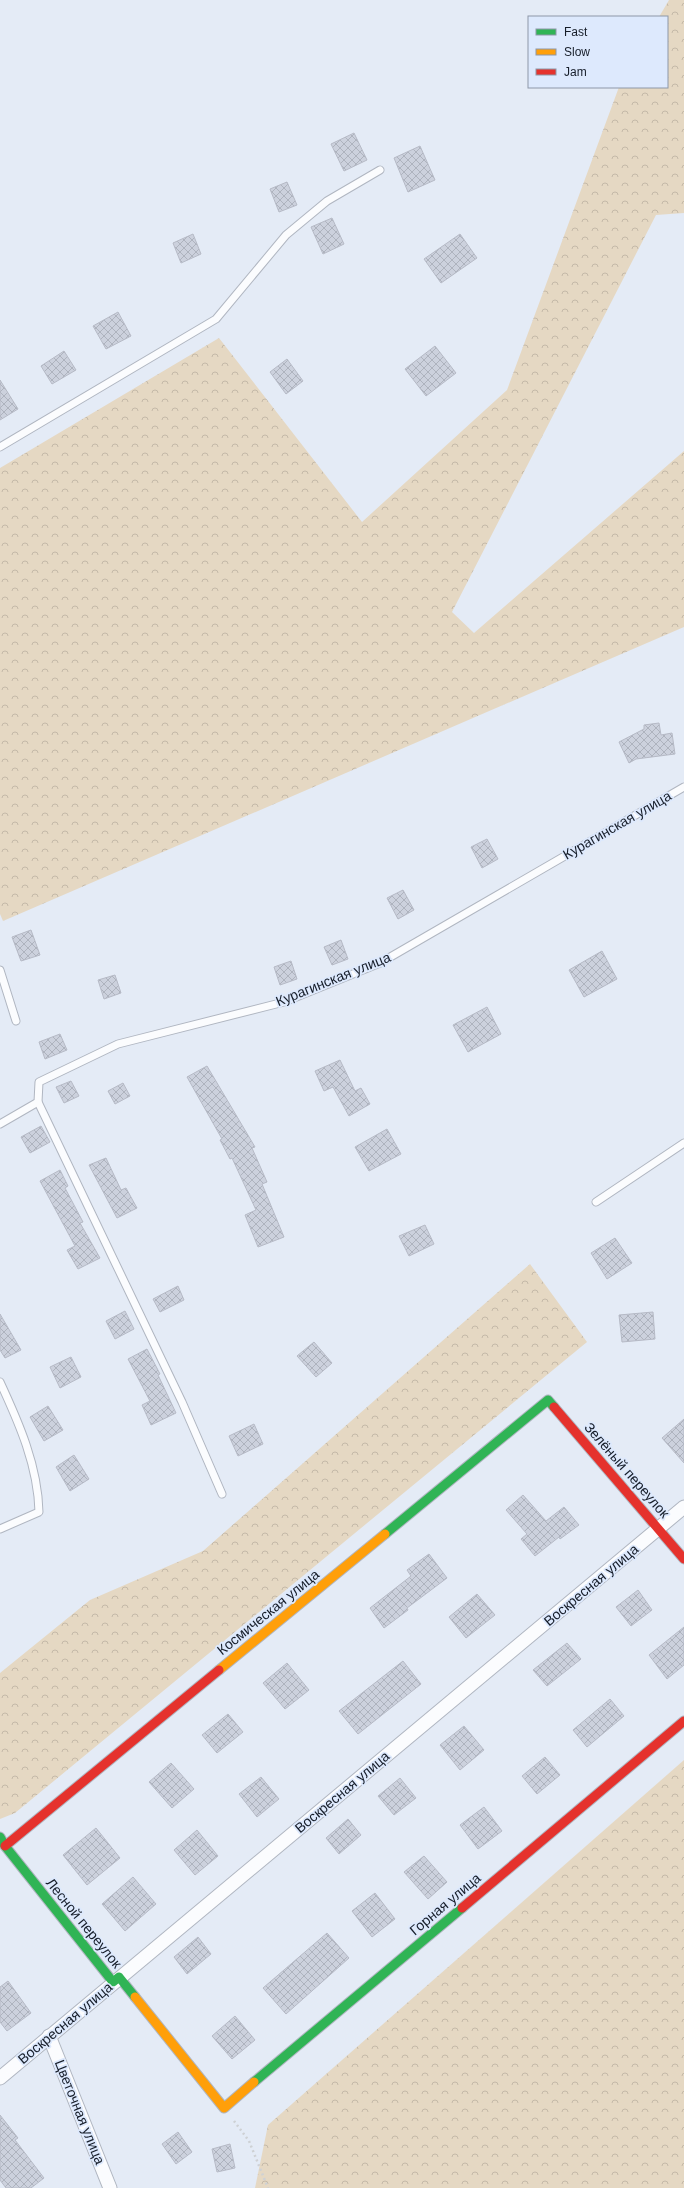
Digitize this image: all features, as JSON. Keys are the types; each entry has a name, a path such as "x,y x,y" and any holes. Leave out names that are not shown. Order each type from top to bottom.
{"street":[{"name":"Зелёный переулок","path":"548,1400 684,1559"},
{"name":"Космическая улица","path":"5,1846 548,1400"},
{"name":"Воскресная улица","path":"0,2078 116,1979 684,1507"},
{"name":"Горная улица","path":"224,2108 684,1721"},
{"name":"Лесной переулок","path":"0,1837 5,1846 224,2108"},
{"name":"Цветочная улица","path":"50,2036 110,2188"}],"lane":[{"path":"0,447 216,319 286,235 327,201 380,170"},
{"name":"Курагинская улица","path":"38,1102 39,1082 118,1044 284,1002 380,963 684,787"},
{"path":"0,970 16,1021"},
{"path":"0,1124 38,1102 182,1402 222,1494"},
{"path":"596,1202 684,1143"},
{"path":"0,1382 18,1420 38,1488 39,1512 0,1528"}],"path":[{"path":"224,2108 249,2141 268,2188"}],"green space":[{"path":"669,0 684,0 684,213 656,215 452,612 474,633 684,451 684,627 3,921 0,914 0,468 219,338 362,522 507,390 619,88 668,88 668,16 660,16"},
{"path":"530,1264 587,1342 15,1813 0,1819 0,1673 90,1600 203,1551"},
{"path":"684,1760 684,2188 255,2188 268,2125"}],"building":[{"path":"354,133 367,160 344,171 331,144"},
{"path":"420,146 435,180 408,192 394,158"},
{"path":"287,182 297,205 279,212 270,189"},
{"path":"332,218 344,244 323,254 311,227"},
{"path":"193,234 201,254 181,263 173,243"},
{"path":"460,234 477,258 441,283 424,259"},
{"path":"118,312 131,336 106,349 93,326"},
{"path":"435,346 456,373 426,396 405,369"},
{"path":"64,351 76,370 52,384 41,366"},
{"path":"287,359 303,381 286,394 270,372"},
{"path":"0,380 18,409 0,420"},
{"path":"659,723 661,735 672,733 675,754 636,759 629,763 619,742 644,729 644,725"},
{"path":"487,839 498,859 482,868 471,847"},
{"path":"403,890 414,910 398,919 387,898"},
{"path":"31,930 40,955 21,961 12,937"},
{"path":"341,940 348,959 332,965 324,947"},
{"path":"602,951 617,979 584,997 569,970"},
{"path":"291,961 297,979 280,985 274,967"},
{"path":"115,975 121,993 104,999 98,980"},
{"path":"487,1007 501,1034 468,1052 453,1025"},
{"path":"60,1034 67,1050 45,1059 39,1042"},
{"path":"340,1060 355,1091 361,1088 370,1104 349,1116 333,1087 324,1091 315,1071"},
{"path":"207,1066 255,1147 252,1148 267,1182 262,1184 284,1237 258,1247 245,1215 256,1210 232,1158 230,1159 220,1140 222,1139 187,1077"},
{"path":"71,1081 79,1096 64,1103 56,1087"},
{"path":"123,1083 130,1096 115,1104 108,1091"},
{"path":"41,1126 50,1142 30,1153 21,1137"},
{"path":"387,1129 401,1154 369,1171 355,1147"},
{"path":"106,1158 121,1190 126,1188 137,1208 117,1218 89,1165"},
{"path":"60,1170 68,1186 65,1188 83,1222 80,1223 100,1258 78,1269 67,1250 75,1246 40,1181"},
{"path":"425,1225 434,1244 409,1256 399,1236"},
{"path":"615,1238 632,1263 607,1279 591,1253"},
{"path":"178,1286 184,1300 160,1312 153,1299"},
{"path":"125,1311 134,1329 115,1339 106,1321"},
{"path":"653,1312 655,1339 622,1342 619,1315"},
{"path":"0,1314 21,1350 5,1358 0,1350"},
{"path":"314,1342 332,1363 316,1377 297,1356"},
{"path":"147,1349 160,1374 158,1375 176,1413 151,1425 142,1405 150,1401 128,1359"},
{"path":"71,1357 81,1377 60,1388 50,1367"},
{"path":"48,1406 63,1430 44,1441 30,1417"},
{"path":"684,1419 684,1463 662,1438"},
{"path":"254,1424 263,1444 238,1456 229,1436"},
{"path":"74,1455 89,1479 70,1491 56,1467"},
{"path":"523,1495 546,1521 564,1507 579,1525 560,1539 559,1537 535,1556 521,1539 527,1534 506,1510"},
{"path":"429,1554 447,1578 407,1608 408,1610 384,1628 370,1608 411,1576 407,1570"},
{"path":"638,1590 652,1610 631,1626 616,1607"},
{"path":"477,1594 495,1615 466,1638 449,1617"},
{"path":"684,1627 684,1665 667,1679 649,1655"},
{"path":"567,1643 581,1659 547,1686 533,1670"},
{"path":"403,1661 421,1684 358,1734 339,1711"},
{"path":"287,1663 309,1690 285,1709 263,1683"},
{"path":"610,1699 624,1716 587,1747 573,1730"},
{"path":"228,1714 243,1732 217,1753 202,1735"},
{"path":"464,1726 484,1750 460,1770 440,1745"},
{"path":"545,1757 560,1775 537,1794 522,1776"},
{"path":"171,1763 194,1789 172,1808 149,1782"},
{"path":"261,1777 279,1799 257,1817 239,1794"},
{"path":"400,1778 416,1798 394,1815 378,1796"},
{"path":"484,1807 502,1831 478,1849 460,1825"},
{"path":"348,1819 361,1835 339,1854 326,1838"},
{"path":"96,1828 120,1858 87,1885 63,1855"},
{"path":"197,1830 218,1856 195,1875 174,1850"},
{"path":"424,1856 447,1882 428,1899 404,1872"},
{"path":"133,1877 156,1904 125,1931 102,1904"},
{"path":"375,1893 395,1919 372,1937 352,1911"},
{"path":"327,1933 349,1958 286,2014 263,1988"},
{"path":"198,1937 211,1954 187,1974 174,1957"},
{"path":"8,1981 31,2013 7,2031 0,2022 0,1987"},
{"path":"235,2016 255,2040 232,2059 212,2036"},
{"path":"0,2115 18,2138 15,2140 44,2178 31,2188 6,2188 0,2180"},
{"path":"178,2132 192,2152 176,2164 162,2144"},
{"path":"230,2144 235,2168 217,2172 212,2149"}],"traffic: fast":[{"path":"385,1534 548,1400 554,1407"},
{"path":"0,1837 5,1846 113,1982 119,1977 135,1997"},
{"path":"254,2082 462,1908"}],"traffic: slow":[{"path":"219,1670 385,1534"},
{"path":"135,1997 224,2108 254,2082"}],"traffic: jam":[{"path":"554,1407 684,1559"},
{"path":"5,1846 219,1670"},
{"path":"462,1908 684,1721"}]}
